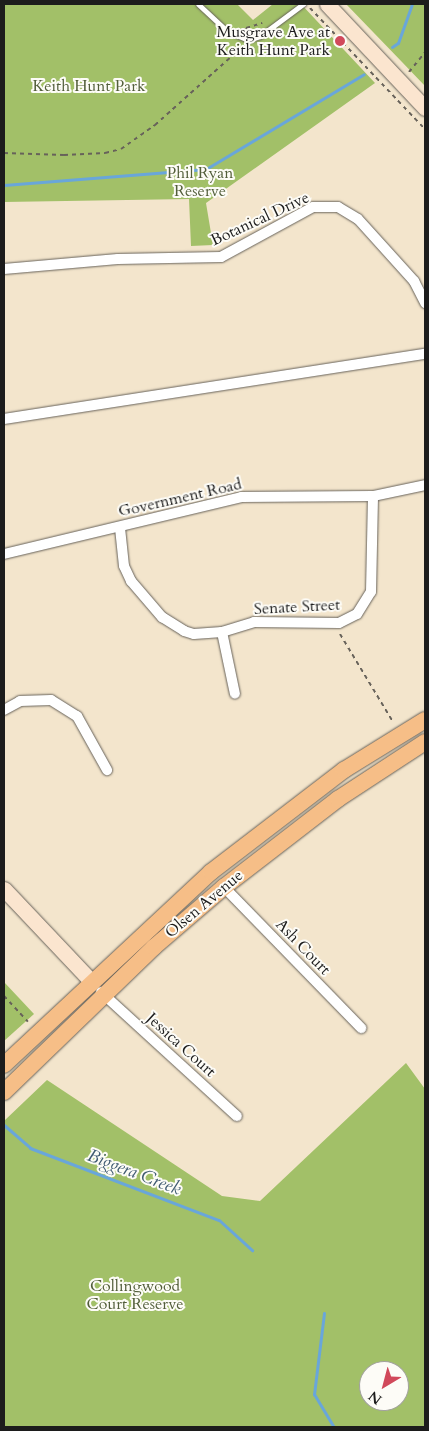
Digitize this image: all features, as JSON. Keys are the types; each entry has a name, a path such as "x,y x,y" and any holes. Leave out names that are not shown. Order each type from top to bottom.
{"main road":[{"path":"327,4 425,108"},
{"name":"Olsen Avenue","path":"4,1065 176,903 255,836 344,770 425,720"},
{"name":"Olsen Avenue","path":"4,1092 154,947 224,887 331,805 425,742"},
{"path":"4,889 92,982"}],"street":[{"name":"Botanical Drive","path":"4,269 108,260 221,257 313,207 338,207 358,219 414,281 425,303"},
{"path":"4,419 425,354"},
{"name":"Government Road","path":"4,554 120,528 241,497 373,496 425,484"},
{"name":"Senate Street","path":"120,528 124,566 131,581 162,617 194,634 222,632 254,622 339,623 357,614 371,592 373,496"},
{"path":"222,632 235,694"},
{"path":"4,710 20,701 51,700 77,716 106,770"},
{"name":"Ash Court","path":"224,887 361,1028"},
{"name":"Jessica Court","path":"92,982 104,997 237,1116"}],"lane":[{"path":"198,4 227,31 248,40 260,36 305,4"}],"path":[{"path":"305,4 425,129"},
{"path":"4,153 64,155 105,153 121,149 155,124 248,40 246,28 264,23"},
{"path":"407,74 425,52"},
{"path":"339,623 340,632 364,678 392,722"},
{"path":"4,996 28,1022"}],"green space":[{"name":"Keith Hunt Park","path":"4,4 237,4 253,20 273,4 301,4 375,83 206,203 213,245 191,246 189,199 4,202"},
{"path":"346,4 425,4 425,86 402,62"},
{"path":"4,982 34,1014 4,1041"},
{"name":"Collingwood Court Reserve","path":"406,1063 425,1089 425,1427 4,1427 4,1121 47,1080 222,1196 260,1201"}],"waterway":[{"path":"392,47 398,43 412,4"},
{"path":"4,185 206,169 364,74"},
{"name":"Biggera Creek","path":"4,1125 30,1148 219,1220 252,1250"},
{"name":"Biggera Creek","path":"324,1313 314,1394 334,1427"}],"place":[{"name":"Musgrave Ave at Keith Hunt Park","path":"340,41"}],"park label":[{"name":"Phil Ryan Reserve","path":"200,182"}]}
